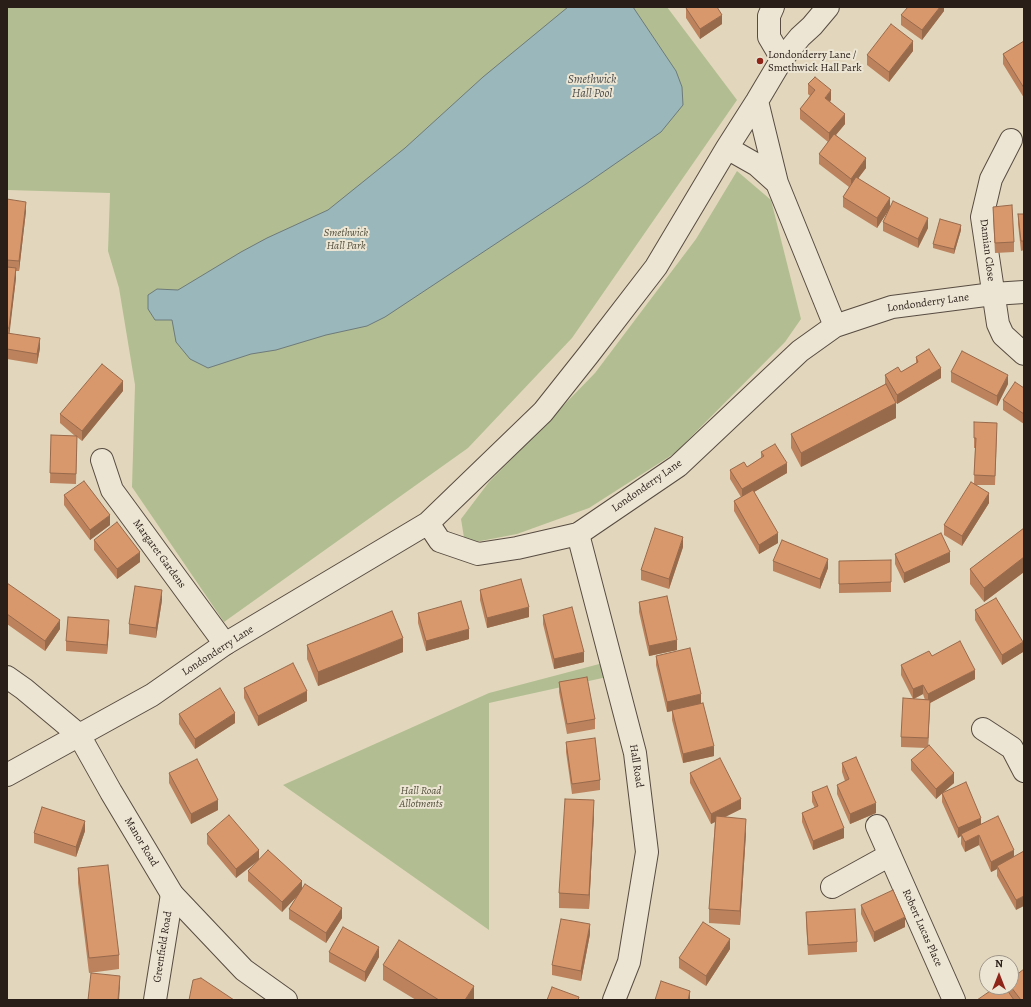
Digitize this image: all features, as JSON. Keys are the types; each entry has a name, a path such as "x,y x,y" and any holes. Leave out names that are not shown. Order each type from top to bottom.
{"street":[{"path":"773,7 769,16 769,37 782,59"},
{"name":"Londonderry Lane","path":"7,775 152,695 225,644 428,523 543,412 656,267 782,59 800,36 812,26 828,7"},
{"path":"757,101 777,183 835,326"},
{"name":"Damian Close","path":"1010,140 991,179 982,218 998,324 1003,335 1024,354"},
{"path":"727,148 758,165 777,183"},
{"name":"Londonderry Lane","path":"428,523 440,541 478,554 517,548 578,534 678,466 800,352 835,326 892,307 993,294 1024,292"},
{"name":"Margaret Gardens","path":"102,460 112,490 225,644"},
{"name":"Hall Road","path":"578,534 636,753 647,852 629,962 614,1000"},
{"name":"Manor Road","path":"7,677 24,689 79,735 172,894 244,970 286,1000"},
{"path":"984,729 1012,748 1024,772"},
{"name":"Robert Lucas Place","path":"877,826 954,1000"},
{"path":"832,888 890,855"},
{"name":"Greenfield Road","path":"155,1000 172,894"}],"green space":[{"name":"Smethwick Hall Park","path":"7,7 667,7 737,100 572,338 468,448 224,622 132,487 135,385 119,288 108,251 110,193 7,190"},
{"path":"737,171 771,200 801,319 785,342 675,453 589,508 517,534 465,544 461,519 489,482 595,373 696,239"},
{"name":"Hall Road Allotments","path":"603,663 607,677 489,703 489,930 283,785 489,693"}],"water":[{"name":"Smethwick Hall Pool","path":"568,7 633,7 676,71 682,87 683,105 661,132 586,184 385,317 367,326 326,335 276,350 251,354 208,368 190,359 176,342 172,320 155,320 148,309 148,295 157,289 178,290 267,238 328,210 405,148 483,77"}],"building":[{"path":"717,7 722,15 700,29 686,8"},
{"path":"908,7 940,7 922,30 901,15"},
{"path":"891,24 913,41 889,72 867,55"},
{"path":"1024,41 1024,88 1003,54"},
{"path":"815,77 831,90 825,98 845,114 829,133 800,109 815,90 808,84"},
{"path":"834,134 866,158 851,179 819,154"},
{"path":"856,177 890,198 877,218 843,197"},
{"path":"7,199 26,202 19,261 7,260"},
{"path":"893,201 928,218 918,239 883,222"},
{"path":"1012,205 1014,242 995,243 993,207"},
{"path":"1018,214 1024,214 1024,241 1021,241"},
{"path":"940,219 961,225 954,249 933,244"},
{"path":"7,267 16,268 9,328 7,328"},
{"path":"7,333 40,338 37,354 7,349"},
{"path":"929,349 941,368 897,395 885,375 898,367 901,372 918,362 916,357"},
{"path":"962,351 1008,375 997,396 951,372"},
{"path":"102,364 123,381 82,431 60,414"},
{"path":"1015,382 1024,388 1024,414 1003,400"},
{"path":"886,384 896,403 801,453 791,434"},
{"path":"974,422 997,423 995,476 974,475 976,438 974,438"},
{"path":"51,435 77,436 76,474 50,473"},
{"path":"775,444 787,463 742,489 730,470 744,462 747,467 764,456 761,452"},
{"path":"84,481 110,515 90,530 64,495"},
{"path":"971,482 989,493 962,536 944,525"},
{"path":"753,490 778,533 759,545 734,501"},
{"path":"117,522 140,552 117,569 94,540"},
{"path":"655,528 683,537 669,579 641,570"},
{"path":"1024,528 1024,557 984,588 970,569"},
{"path":"941,533 950,552 904,573 895,554"},
{"path":"782,540 828,559 820,579 773,561"},
{"path":"891,560 891,582 839,584 839,561"},
{"path":"521,579 529,607 487,618 480,590"},
{"path":"7,583 60,620 45,641 7,614"},
{"path":"135,586 162,590 156,628 129,624"},
{"path":"667,596 677,640 649,646 639,602"},
{"path":"996,598 1023,642 1002,655 975,610"},
{"path":"461,601 469,629 426,641 418,613"},
{"path":"572,607 584,652 554,659 543,615"},
{"path":"392,611 403,638 318,672 307,645"},
{"path":"68,617 109,620 107,645 66,641"},
{"path":"960,641 975,670 928,694 923,685 913,689 901,665 929,651 932,656"},
{"path":"690,648 701,694 667,702 656,656"},
{"path":"293,663 307,691 258,716 244,688"},
{"path":"587,677 595,719 567,724 559,682"},
{"path":"220,688 235,713 195,739 179,714"},
{"path":"903,698 930,700 928,738 901,737"},
{"path":"703,703 714,746 683,754 672,710"},
{"path":"595,738 600,780 572,784 566,742"},
{"path":"929,745 954,773 936,789 911,760"},
{"path":"856,757 876,803 850,814 837,785 849,779 842,763"},
{"path":"720,758 741,799 711,814 690,773"},
{"path":"197,759 218,800 191,814 169,773"},
{"path":"966,782 981,818 958,828 942,793"},
{"path":"827,786 844,828 813,841 802,813 818,806 812,792"},
{"path":"565,799 594,800 589,895 559,893"},
{"path":"42,807 85,821 76,847 34,833"},
{"path":"229,815 259,850 236,869 207,834"},
{"path":"716,816 746,819 740,911 709,909"},
{"path":"998,816 1014,850 991,862 979,835 965,842 961,834"},
{"path":"268,850 302,881 282,902 248,871"},
{"path":"1024,851 1024,896 1016,900 997,866"},
{"path":"108,865 119,955 89,958 78,868"},
{"path":"305,884 342,908 326,933 289,909"},
{"path":"893,890 905,917 874,932 861,905"},
{"path":"855,909 857,942 808,945 806,912"},
{"path":"561,919 590,924 581,971 552,965"},
{"path":"703,922 730,939 706,976 679,958"},
{"path":"343,927 379,947 365,972 329,952"},
{"path":"399,940 474,986 465,1000 439,1000 383,965"},
{"path":"1024,969 1024,1000 1021,1000 1017,995 1019,995 1019,973"},
{"path":"91,973 120,976 118,1000 88,1000"},
{"path":"201,978 234,1000 189,1000 193,980"},
{"path":"661,981 690,991 688,1000 655,1000"},
{"path":"552,987 579,997 578,1000 547,1000"},
{"path":"984,995 1011,995 1014,1000 977,1000"}],"place":[{"name":"Londonderry Lane / Smethwick Hall Park","path":"760,61"}]}
